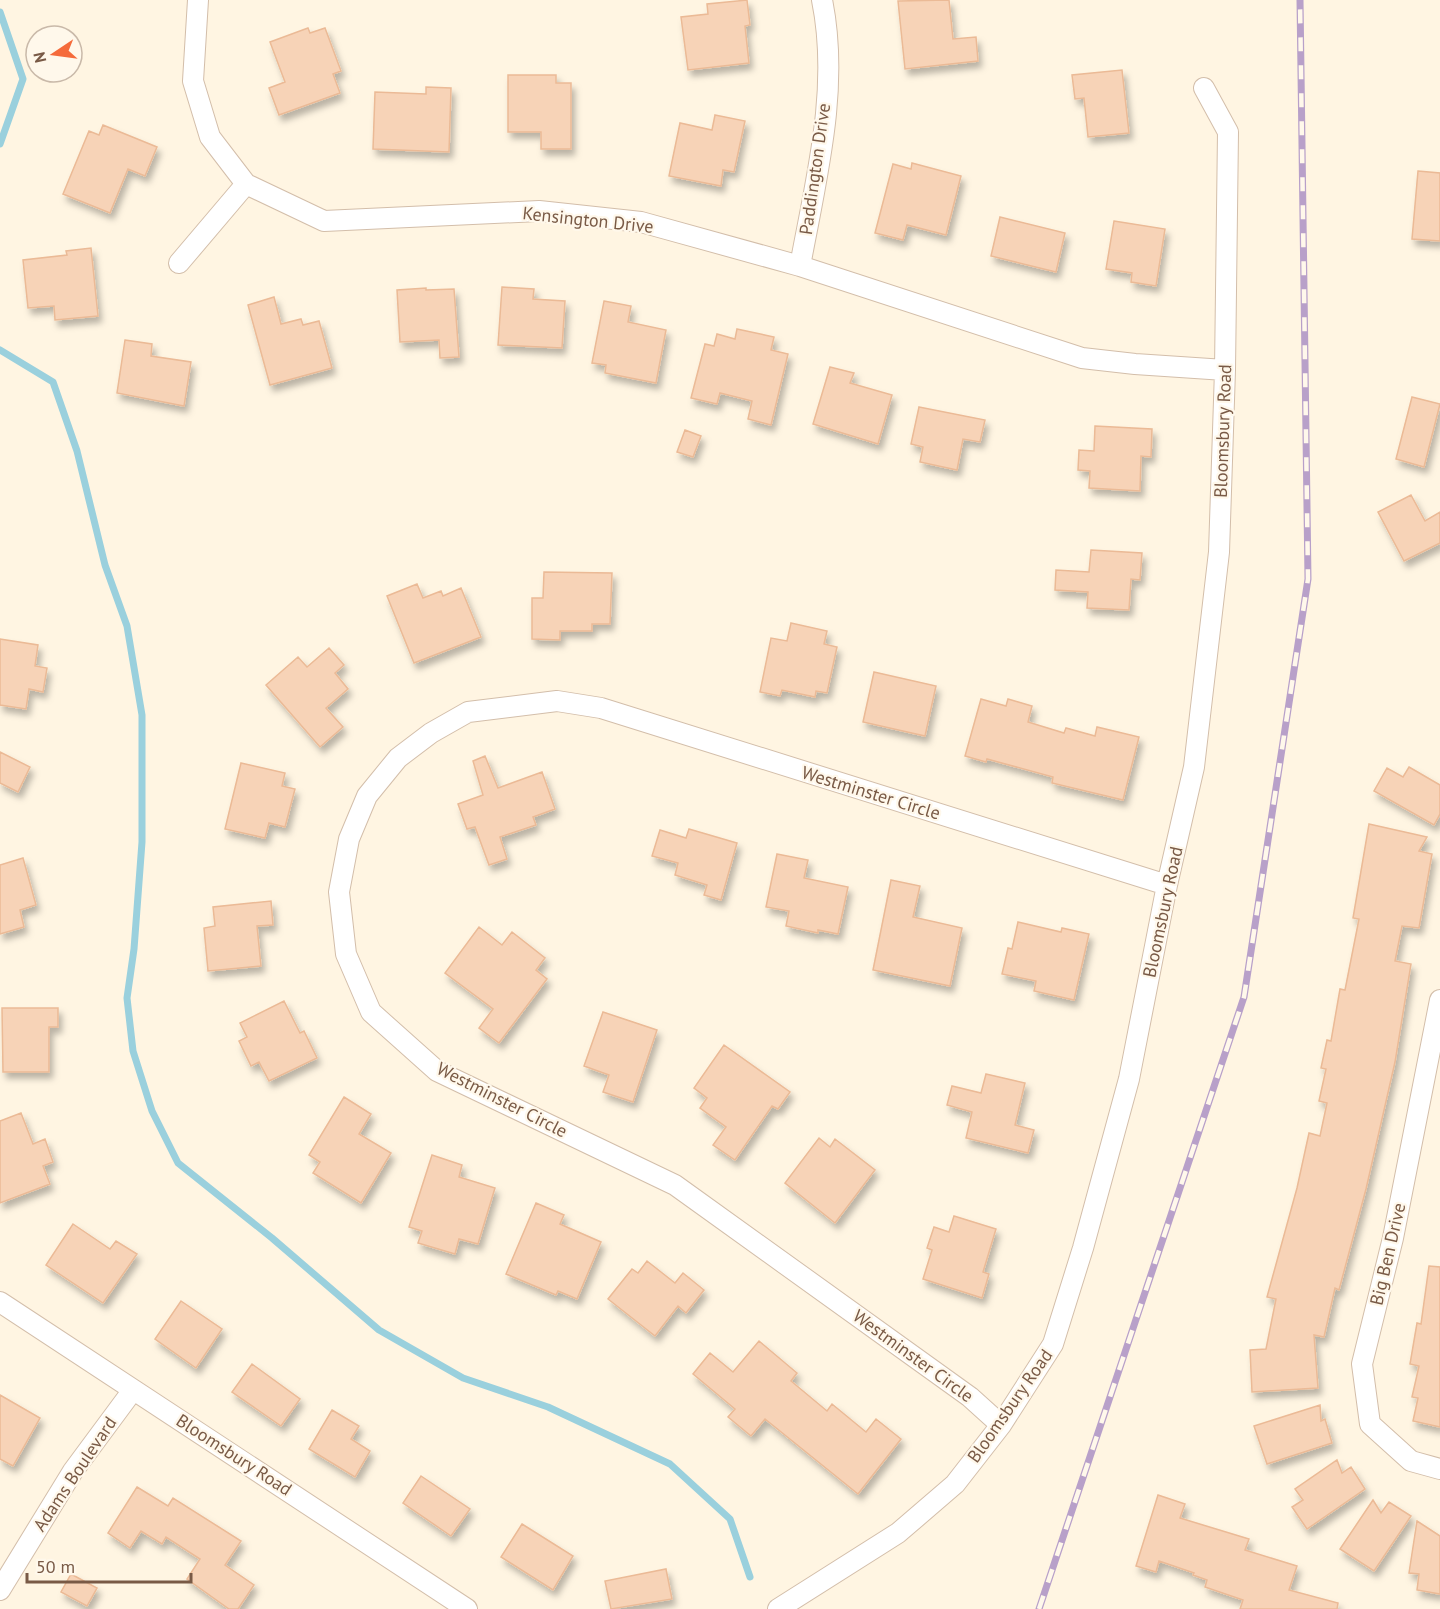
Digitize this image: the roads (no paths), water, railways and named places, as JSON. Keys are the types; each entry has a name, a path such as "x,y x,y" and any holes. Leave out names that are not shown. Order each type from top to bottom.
{"street":[{"name":"Kensington Drive","path":"198,0 193,81 210,137 246,184 324,221 539,211 640,222 800,266 1082,358 1225,370"},
{"name":"Paddington Drive","path":"800,266 825,129 828,32 822,0"},
{"name":"Bloomsbury Road","path":"778,1609 898,1533 955,1484 1001,1425 1053,1344 1083,1248 1129,1079 1167,885 1194,767 1219,552 1225,370 1228,132 1204,88"},
{"path":"179,263 246,184"},
{"name":"Westminster Circle","path":"1001,1425 970,1397 675,1185 437,1071 371,1012 346,954 339,892 349,839 367,796 398,758 431,733 468,712 557,701 601,708 1167,885"},
{"name":"Big Ben Drive","path":"1440,1000 1393,1238 1362,1364 1370,1424 1411,1461 1440,1469"},
{"name":"Bloomsbury Road","path":"0,1302 467,1609"},
{"name":"Adams Boulevard","path":"0,1590 73,1471 133,1390"}],"waterway":[{"path":"0,12 23,79 0,144"},
{"path":"0,350 53,382 77,451 105,565 127,626 142,715 142,842 134,949 127,998 133,1051 152,1111 178,1163 272,1238 379,1330 463,1378 548,1407 670,1464 730,1519 750,1577"}],"railway":[{"path":"1039,1609 1244,997 1308,579 1300,0"}]}
